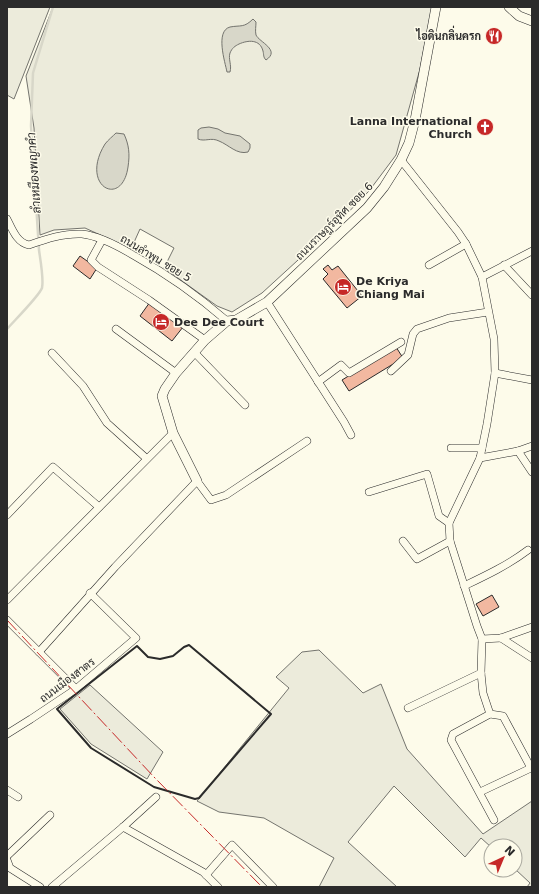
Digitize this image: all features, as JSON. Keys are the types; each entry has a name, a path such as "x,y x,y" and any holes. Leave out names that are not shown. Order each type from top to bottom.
{"street":[{"name":"ถนนราษฎร์อุทิศ ซอย 6","path":"173,433 162,396 176,373 205,340 227,321 236,320 267,302 367,208 384,187 401,160 409,143 415,120 436,7"},
{"path":"509,7 519,16 532,21"},
{"path":"401,160 466,244 482,277 494,339 495,373 480,458 463,496 449,522 450,541 482,638 481,673 483,693 490,714"},
{"name":"ถนนลำพูน ซอย 5","path":"7,220 20,241 29,245 62,236 83,234 121,248 171,278 227,321"},
{"path":"102,240 91,260 98,267 149,300 205,340"},
{"path":"429,265 466,244"},
{"path":"482,277 532,251"},
{"path":"504,266 532,295"},
{"path":"267,302 351,435"},
{"path":"391,371 408,355 413,334 417,329 450,318 488,312"},
{"path":"116,329 176,373"},
{"path":"318,382 341,365 349,373 401,342"},
{"path":"194,352 245,405"},
{"path":"52,353 83,386 107,423 146,458"},
{"path":"495,373 532,380"},
{"path":"7,600 146,458 173,433 197,481 211,500 226,495 307,441"},
{"path":"480,458 518,451 532,446"},
{"path":"451,448 482,448"},
{"path":"518,451 532,472"},
{"path":"7,515 53,467 99,507"},
{"path":"369,492 427,474 440,516 449,522"},
{"path":"39,652 90,593 197,481"},
{"path":"402,541 417,559 450,541"},
{"path":"464,586 512,562 528,550"},
{"name":"ถนนเมืองสาตร","path":"7,734 76,688 136,638 90,593"},
{"path":"7,620 76,688"},
{"path":"482,638 501,638 532,627"},
{"path":"501,638 532,658"},
{"path":"408,708 481,673"},
{"path":"480,792 531,768 503,716 490,714 453,734 451,740 494,820"},
{"path":"7,790 18,797"},
{"path":"52,887 124,827 156,797"},
{"path":"7,856 50,815"},
{"path":"124,827 204,872 218,887"},
{"path":"206,875 232,844 273,887"},
{"path":"7,860 10,868 40,887"}],"shaded area":[{"path":"7,7 50,7 14,99 7,95"},
{"path":"53,7 432,7 420,69 396,155 369,191 333,228 262,293 232,312 217,306 164,268 174,248 140,229 131,249 85,228 54,230 40,235 34,128 26,76"},
{"path":"253,19 256,22 256,35 268,46 271,53 270,56 266,60 261,47 256,42 250,41 239,44 231,51 229,58 230,72 227,72 222,47 223,34 225,30 230,27 245,25"},
{"path":"209,127 218,129 225,133 240,136 250,144 248,152 244,153 237,151 216,140 198,139 198,130"},
{"path":"116,133 124,134 128,146 129,162 124,180 118,187 111,189 104,187 99,181 97,171 98,159 105,144"},
{"path":"319,650 363,693 381,684 407,749 483,834 532,801 532,887 527,887 530,883 523,876 523,838 483,838 483,840 481,838 465,857 394,786 348,842 397,887 319,887 334,858 264,818 219,812 197,801 289,688 276,677 302,652"},
{"path":"90,685 163,752 147,779 91,744 60,709"}],"building":[{"path":"80,256 97,268 90,279 73,266"},
{"name":"De Kriya Chiang Mai","path":"328,265 332,270 338,266 362,296 347,308 323,279 328,274 323,269"},
{"name":"Dee Dee Court","path":"150,302 183,327 172,341 140,316"},
{"path":"396,347 403,358 349,391 342,380"},
{"path":"492,595 499,607 483,616 476,604"}],"waterway":[{"name":"ลำเหมืองพญาคำ","path":"7,329 42,288 31,126 33,73 53,7"}],"wall":[{"path":"189,645 271,714 199,798 195,799 154,787 91,748 57,709 137,646 148,657 160,659 173,656 189,645"}],"power":[{"path":"7,620 154,777 262,887"}],"place":[{"name":"ไอดินกลิ่นครก","path":"494,36"},
{"name":"Lanna International Church","path":"485,127"},
{"name":"De Kriya Chiang Mai","path":"343,287"},
{"name":"Dee Dee Court","path":"161,322"}]}
